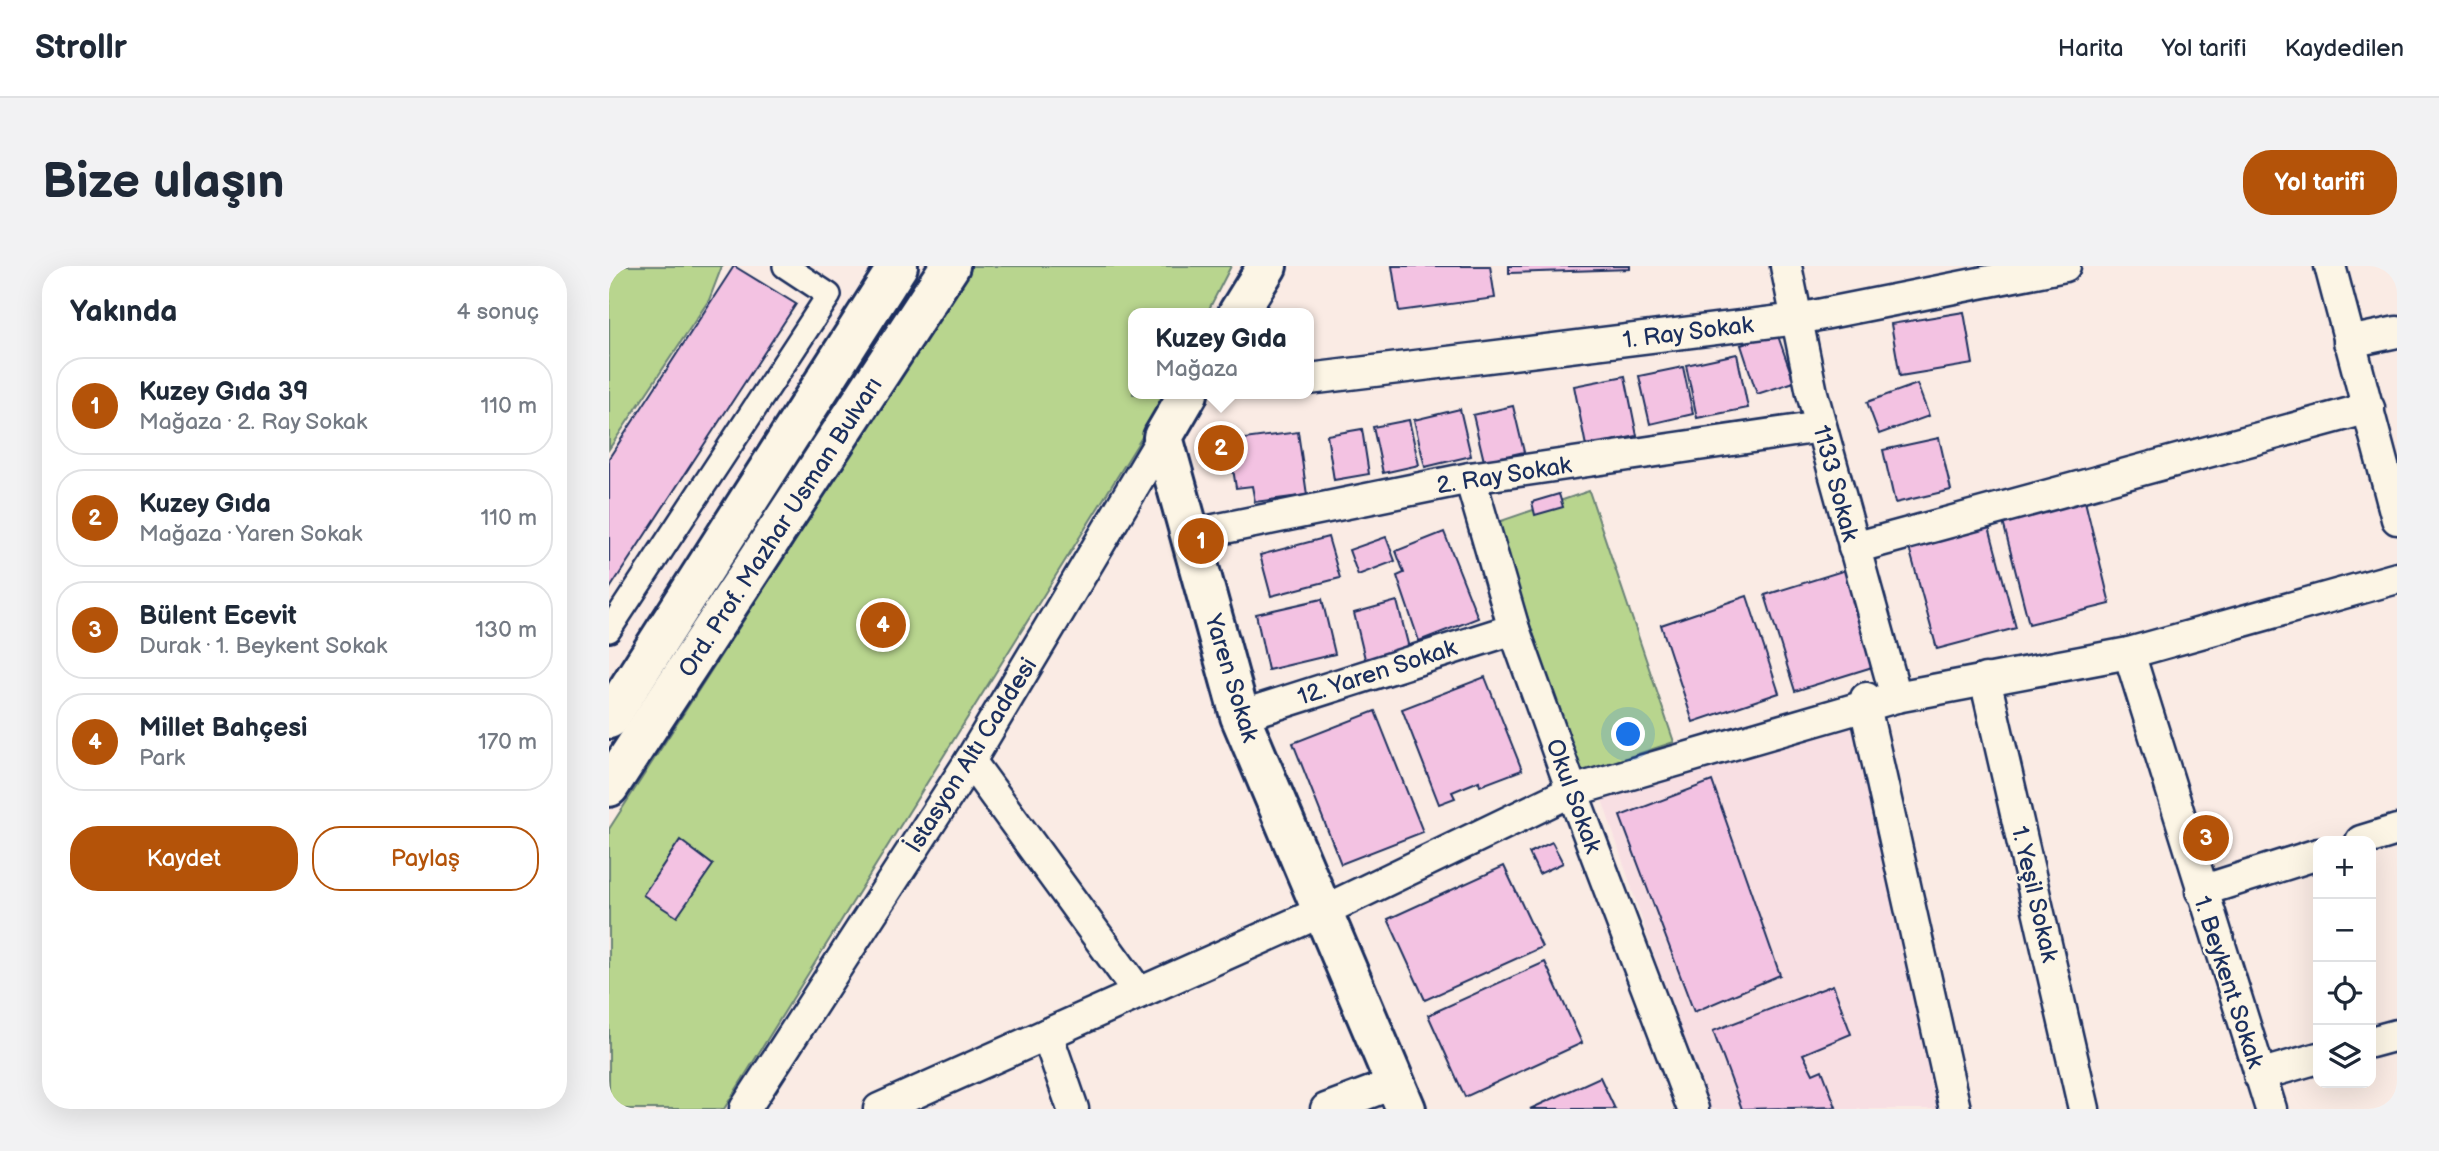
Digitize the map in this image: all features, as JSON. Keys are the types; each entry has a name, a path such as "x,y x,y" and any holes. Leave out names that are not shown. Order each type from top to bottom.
{"main road":[{"name":"Ord. Prof. Mazhar Usman Bulvarı","path":"609,719 898,266"},
{"name":"Ord. Prof. Mazhar Usman Bulvarı","path":"609,787 950,266"},
{"path":"1241,308 1267,266"},
{"name":"İstasyon Altı Caddesi","path":"1163,437 1186,399"},
{"name":"Yaren Sokak","path":"1163,437 1240,716 1400,1096"}],"street":[{"path":"609,630 829,295 785,266"},
{"name":"1133 Sokak","path":"1786,266 1821,427 1896,697"},
{"name":"1. Ray Sokak","path":"1314,378 1798,319 2065,266"},
{"path":"2330,266 2349,342 2393,486 2397,519"},
{"path":"2349,342 2397,332"},
{"path":"1854,548 2369,408"},
{"name":"2. Ray Sokak","path":"1190,535 1470,478 1821,427"},
{"name":"İstasyon Altı Caddesi","path":"745,1109 970,761 1163,437"},
{"name":"Okul Sokak","path":"1470,478 1514,629 1572,791 1693,1109"},
{"path":"879,1109 1323,911 1572,791 1865,702 2129,653 2397,578"},
{"name":"12. Yaren Sokak","path":"1240,716 1514,629"},
{"name":"1. Beykent Sokak","path":"2129,653 2271,1109"},
{"name":"1. Yeşil Sokak","path":"1985,679 2084,1109"},
{"path":"1865,702 1955,1109"},
{"path":"970,761 1139,993"},
{"path":"2376,836 2397,830"},
{"path":"2201,891 2313,856"},
{"path":"1047,1034 1073,1109"},
{"path":"2376,1041 2397,1035"},
{"path":"2259,1075 2313,1059"},
{"path":"1326,1109 1400,1096"}],"shaded area":[{"path":"1865,706 1955,1109 1705,1109 1597,784"}],"green space":[{"path":"609,266 722,266 709,300 609,449"},
{"path":"972,266 1231,266 1210,308 1128,308 1128,399 1163,399 724,1109 609,1109 609,829"},
{"path":"1589,491 1674,742 1581,773 1495,523"}],"building":[{"path":"734,266 796,304 609,590 609,458"},
{"path":"1392,266 1490,266 1495,298 1399,311"},
{"path":"1509,266 1630,266 1630,269 1509,273"},
{"path":"1964,312 1973,364 1900,376 1891,324"},
{"path":"1777,333 1794,382 1757,394 1741,345"},
{"path":"1737,354 1748,408 1697,418 1686,365"},
{"path":"1683,367 1693,414 1650,424 1639,376"},
{"path":"1625,376 1637,436 1586,446 1574,386"},
{"path":"1917,384 1929,416 1879,434 1867,402"},
{"path":"1513,406 1524,452 1484,461 1473,415"},
{"path":"1460,409 1471,456 1425,467 1414,420"},
{"path":"1409,420 1419,465 1383,473 1373,427"},
{"path":"1362,429 1369,474 1334,480 1327,435"},
{"path":"1298,432 1307,495 1255,502 1252,486 1236,488 1231,456 1246,454 1244,439"},
{"path":"1939,438 1951,490 1895,503 1883,450"},
{"path":"1559,494 1563,507 1535,515 1532,502"},
{"path":"2085,501 2110,604 2029,624 2003,522"},
{"path":"1988,523 2016,628 1937,649 1908,544"},
{"path":"1444,532 1478,618 1419,641 1397,576 1404,573 1396,551"},
{"path":"1328,537 1340,578 1271,596 1260,555"},
{"path":"1386,537 1395,561 1358,575 1349,550"},
{"path":"1852,568 1882,664 1795,691 1765,595"},
{"path":"1747,596 1779,693 1693,722 1661,625"},
{"path":"1322,599 1335,654 1268,670 1256,614"},
{"path":"1397,601 1410,652 1366,663 1354,613"},
{"path":"1485,677 1522,770 1480,786 1479,781 1452,792 1455,798 1439,804 1402,709"},
{"path":"1375,711 1423,832 1341,864 1293,743"},
{"path":"1712,781 1780,975 1694,1012 1620,816"},
{"path":"680,840 713,865 677,917 643,895"},
{"path":"1552,842 1563,863 1539,874 1529,853"},
{"path":"1504,866 1542,947 1425,1000 1388,919"},
{"path":"1545,962 1582,1043 1465,1097 1428,1015"},
{"path":"1833,985 1851,1034 1803,1054 1813,1074 1822,1070 1836,1107 1742,1109 1713,1031"},
{"path":"1600,1077 1615,1109 1530,1109"}],"place":[{"name":"Kuzey Gıda","path":"1221,448"},
{"name":"Kuzey Gıda 39","path":"1201,541"},
{"name":"Millet Bahçesi","path":"883,625"},
{"name":"Bülent Ecevit","path":"2206,838"}]}
